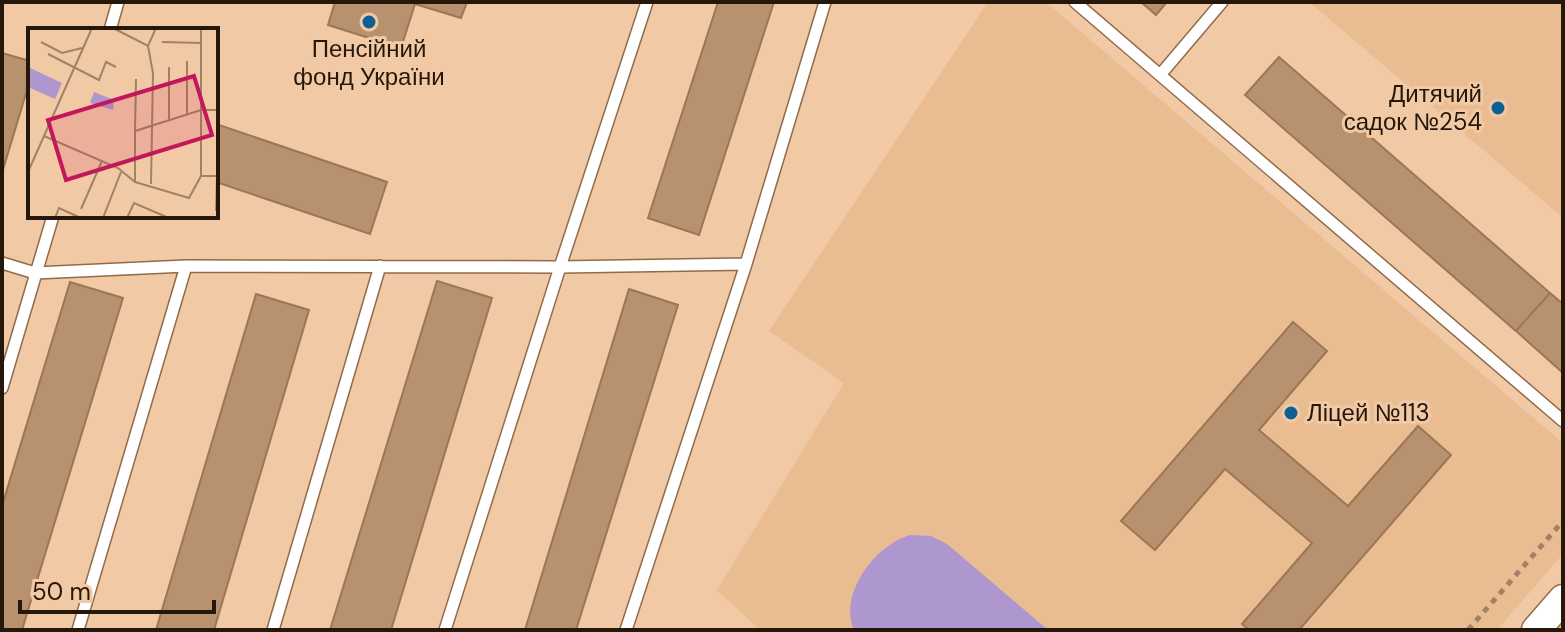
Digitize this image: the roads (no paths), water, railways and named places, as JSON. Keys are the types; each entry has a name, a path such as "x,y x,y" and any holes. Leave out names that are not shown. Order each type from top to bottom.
{"street":[{"path":"1536,630 1563,599"}],"lane":[{"path":"111,28 118,2"},
{"path":"445,630 647,2"},
{"path":"626,630 746,264 825,2"},
{"path":"1075,2 1563,421"},
{"path":"1160,75 1222,2"},
{"path":"2,388 52,218"},
{"path":"2,263 35,273 186,266 746,264"},
{"path":"78,630 186,266"},
{"path":"273,630 380,266"}],"place":[{"name":"Пенсійний фонд України","path":"369,22"},
{"name":"Дитячий садок №254","path":"1498,108"},
{"name":"Ліцей №113","path":"1291,413"}]}
